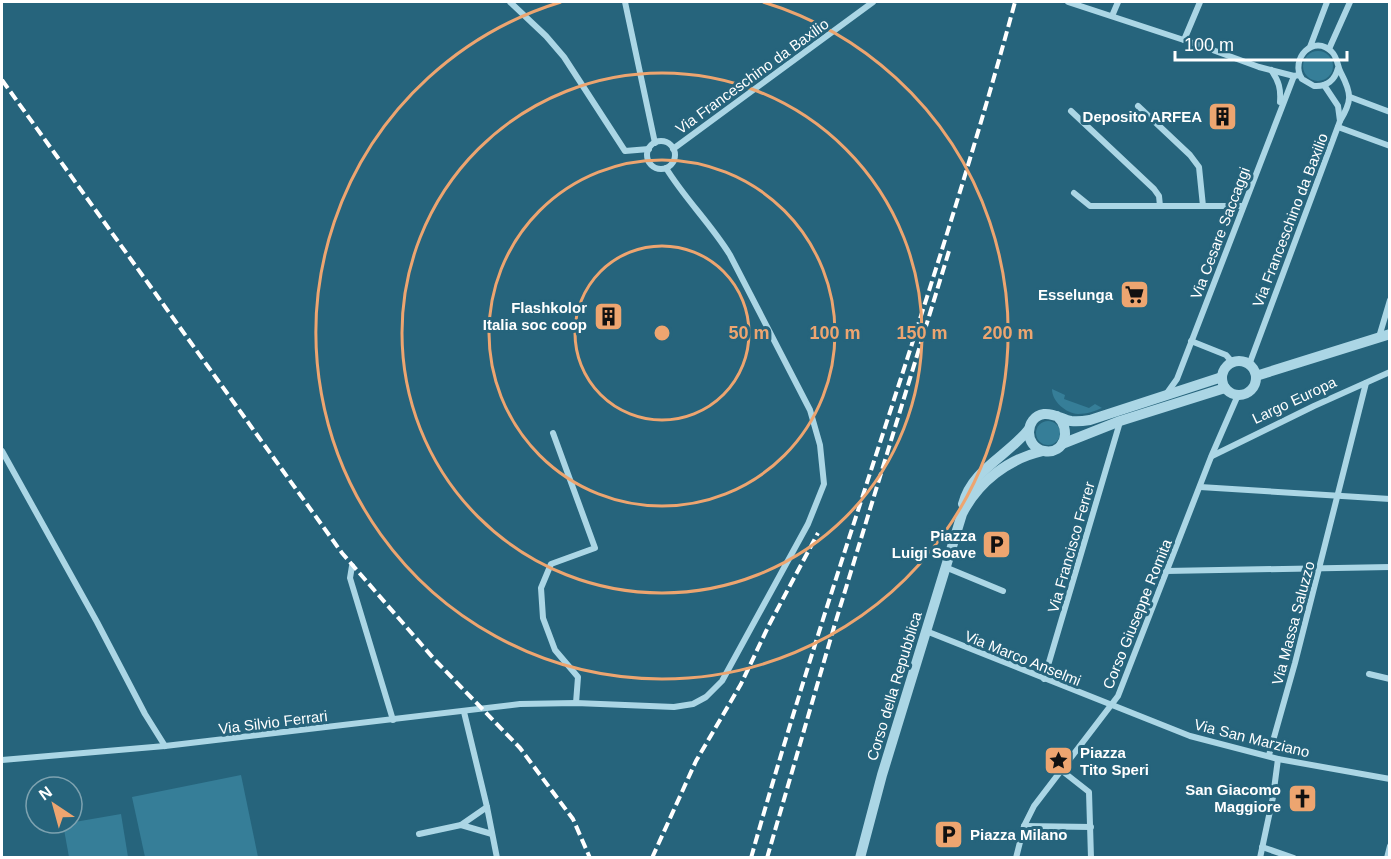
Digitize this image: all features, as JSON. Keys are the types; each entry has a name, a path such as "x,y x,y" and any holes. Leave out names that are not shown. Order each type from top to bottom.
{"street":[{"path":"510,2 546,36 564,57 626,151 649,149 656,143 667,143 673,149 674,159 666,168 660,169 650,163 647,158 649,149"},
{"path":"625,2 656,143"},
{"name":"Via Franceschino da Baxilio","path":"673,149 873,2"},
{"path":"1068,2 1270,70 1296,75 1310,84 1324,85 1333,78 1338,68"},
{"path":"1112,16 1118,2"},
{"path":"1184,40 1200,2"},
{"path":"1296,75 1298,60 1301,54 1310,47 1327,2"},
{"path":"1329,49 1350,2"},
{"path":"1310,47 1320,46 1329,49 1336,57 1338,68 1346,82 1350,97 1349,106 1339,124 1389,146"},
{"path":"1270,70 1281,88 1280,111"},
{"name":"Via Cesare Saccaggi","path":"1164,395 1177,379 1296,75"},
{"name":"Via Franceschino da Baxilio","path":"1249,365 1339,124 1338,106 1324,85"},
{"path":"1350,97 1389,112"},
{"path":"1138,106 1199,167 1203,206"},
{"path":"1071,111 1154,189 1159,196 1160,206"},
{"name":"Via Silvio Ferrari","path":"2,760 165,747 520,704 576,703 674,707 693,704 706,697 722,681 808,524 824,484 820,446 810,410 730,255 677,186 666,168"},
{"path":"1074,193 1090,206 1243,206"},
{"path":"1384,335 1389,300"},
{"name":"Largo Europa","path":"1256,376 1384,335"},
{"path":"1191,341 1226,355 1233,363"},
{"path":"1244,362 1249,365 1256,376 1252,390 1238,395 1233,394 1224,382 1226,369 1233,363 1244,362"},
{"name":"Largo Europa","path":"1211,457 1389,372"},
{"path":"1224,382 1062,444 1053,450 1043,451 1030,440 1031,423 1040,415 1052,414 1073,421 1090,420 1164,395 1224,382"},
{"name":"Via Massa Saluzzo","path":"1269,755 1320,568 1366,383"},
{"name":"Corso Giuseppe Romita","path":"1016,858 1024,826 1034,806 1118,696 1211,457 1238,395"},
{"path":"1057,416 1065,426 1066,433 1062,444"},
{"name":"Via Francisco Ferrer","path":"1044,680 1120,421"},
{"name":"Corso della Repubblica","path":"958,525 966,494 971,485 989,465 1020,440 1029,429"},
{"path":"553,433 595,548 551,564 541,588 543,618 555,650 578,677 576,703"},
{"path":"2,451 165,747"},
{"name":"Corso della Repubblica","path":"860,858 964,508 997,472 1018,458 1043,451"},
{"path":"1200,487 1389,499"},
{"path":"352,566 350,578 393,720"},
{"path":"945,567 1003,591"},
{"path":"1166,571 1389,567"},
{"name":"Via Marco Anselmi","path":"926,631 1044,680 1112,705"},
{"path":"1369,674 1389,679"},
{"name":"Via San Marziano","path":"1112,705 1190,736 1278,759 1389,779"},
{"path":"464,712 497,858"},
{"path":"1260,858 1273,797 1278,759"},
{"path":"1061,770 1089,792 1091,858"},
{"path":"419,834 461,825 487,807"},
{"path":"461,825 492,834"},
{"path":"1024,826 1091,827"},
{"path":"1387,858 1389,846"},
{"path":"1262,847 1294,858"}],"shaded area":[{"path":"1318,51 1324,52 1332,60 1332,72 1324,80 1318,81 1312,80 1304,72 1303,66 1304,60 1312,52"},
{"path":"1052,389 1065,395 1064,399 1089,408 1095,404 1102,408 1081,414 1069,412 1054,398"},
{"path":"1048,421 1056,425 1060,433 1056,441 1048,445 1040,441 1036,433 1040,425"},
{"path":"241,775 258,857 145,857 132,797"},
{"path":"121,814 128,857 69,857 65,835 84,835 84,820"}],"railway":[{"path":"751,858 815,643 952,217 1015,2"},
{"path":"2,80 342,553 435,660 520,748 573,819 590,858"},
{"path":"767,858 834,627 949,251"},
{"path":"652,858 696,761 741,684 769,625 818,533"}],"place":[{"name":"Deposito ARFEA","path":"1223,116"},
{"name":"Esselunga","path":"1134,294"},
{"name":"Flashkolor Italia soc coop","path":"608,316"},
{"name":"Piazza Luigi Soave","path":"997,544"},
{"name":"Piazza Tito Speri","path":"1059,761"},
{"name":"San Giacomo Maggiore","path":"1302,798"},
{"name":"Piazza Milano","path":"949,834"}]}
